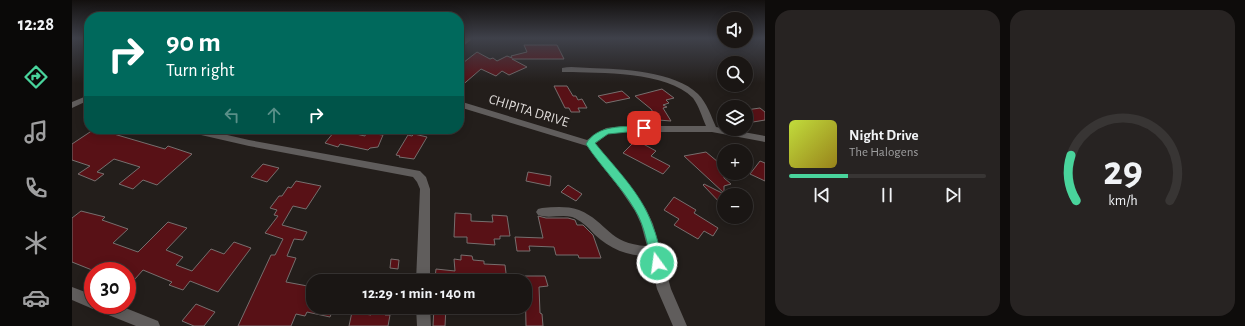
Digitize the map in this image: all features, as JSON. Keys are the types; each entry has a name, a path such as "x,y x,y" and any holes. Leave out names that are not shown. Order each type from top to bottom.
{"street":[{"path":"565,70 615,70 678,85 688,90 695,96 712,128"},
{"path":"75,104 84,100"},
{"name":"CHIPITA DRIVE","path":"464,106 590,144"},
{"path":"680,326 664,289 647,224 640,209 624,186 590,144 592,140 606,131 624,129 712,128 765,139"},
{"path":"210,134 249,143 416,174 422,180 425,189 423,274"},
{"path":"542,212 575,214 590,223 619,246 636,251 655,251"},
{"path":"72,293 84,298"},
{"path":"123,314 153,326"},
{"path":"424,314 424,326"}],"building":[{"path":"475,53 479,53 490,59 493,58 497,61 507,56 512,58 511,56 522,53 561,53 564,59 512,59 527,67 509,75 502,71 496,76 481,69 464,84 464,62"},
{"path":"554,86 567,86 573,96 576,96 578,100 582,99 587,108 578,108 580,112 571,112 569,108 565,108"},
{"path":"662,89 674,98 666,100 669,103 663,105 667,107 663,108 671,121 658,120 651,109 635,96"},
{"path":"622,91 630,98 606,103 598,96"},
{"path":"760,108 765,112 765,120 753,122 753,109"},
{"path":"87,134 114,134 165,149 168,146 192,154 157,185 143,180 133,189 119,184 140,167 114,159 97,172 104,174 95,181 78,174 90,166 72,160 72,144"},
{"path":"332,134 356,134 365,136 366,134 383,135 378,147 370,148 368,150 340,144 338,147 325,143"},
{"path":"414,134 427,137 414,159 399,157 400,156 396,155 408,135 412,136"},
{"path":"636,140 656,151 651,156 670,166 663,174 623,153"},
{"path":"706,152 717,161 717,180 726,180 731,184 724,186 724,188 719,188 684,156"},
{"path":"760,161 765,163 765,181 753,175 753,170"},
{"path":"263,164 279,168 267,182 251,177"},
{"path":"528,172 551,176 550,186 526,181"},
{"path":"296,181 321,186 306,209 293,206 282,225 307,232 303,240 294,239 287,256 296,258 286,282 306,286 306,314 305,316 296,314 291,326 238,326 271,255 275,255 283,239 265,233 278,216 274,215 277,210 270,208 279,196 282,196 288,187 291,188"},
{"path":"704,184 717,190 717,200 703,185"},
{"path":"568,185 582,194 576,201 561,192"},
{"path":"674,197 696,210 694,213 718,228 713,236 704,231 698,239 674,225 679,219 664,210"},
{"path":"81,211 105,217 102,220 128,229 113,243 138,252 168,222 187,228 166,250 183,257 176,265 192,271 211,249 224,254 234,242 251,248 218,292 190,281 183,290 169,285 172,282 143,270 136,278 136,262 84,262 84,267 72,262 72,218"},
{"path":"455,213 471,214 471,221 493,222 492,215 507,216 510,236 500,236 500,239 494,239 495,245 467,243 467,237 454,237"},
{"path":"538,216 546,218 568,218 575,220 577,225 583,225 593,235 601,258 579,258 578,255 556,255 554,247 529,246 530,251 517,251 515,237 543,238"},
{"path":"461,255 472,256 473,260 484,261 484,264 505,265 506,274 435,274 436,269 455,271 454,259 461,260"},
{"path":"391,259 399,260 398,269 390,268"},
{"path":"532,276 545,276 548,286 539,287 540,313 542,314 543,326 526,326 526,314 532,314"},
{"path":"196,304 215,312 204,326 194,326 182,321"},
{"path":"316,314 331,314 330,317"},
{"path":"352,314 390,315 388,326 349,326"},
{"path":"434,314 446,314 445,326 433,326"}],"route":[{"path":"644,128 606,131 592,140 590,144 624,186 640,209 647,224 657,263"}]}
